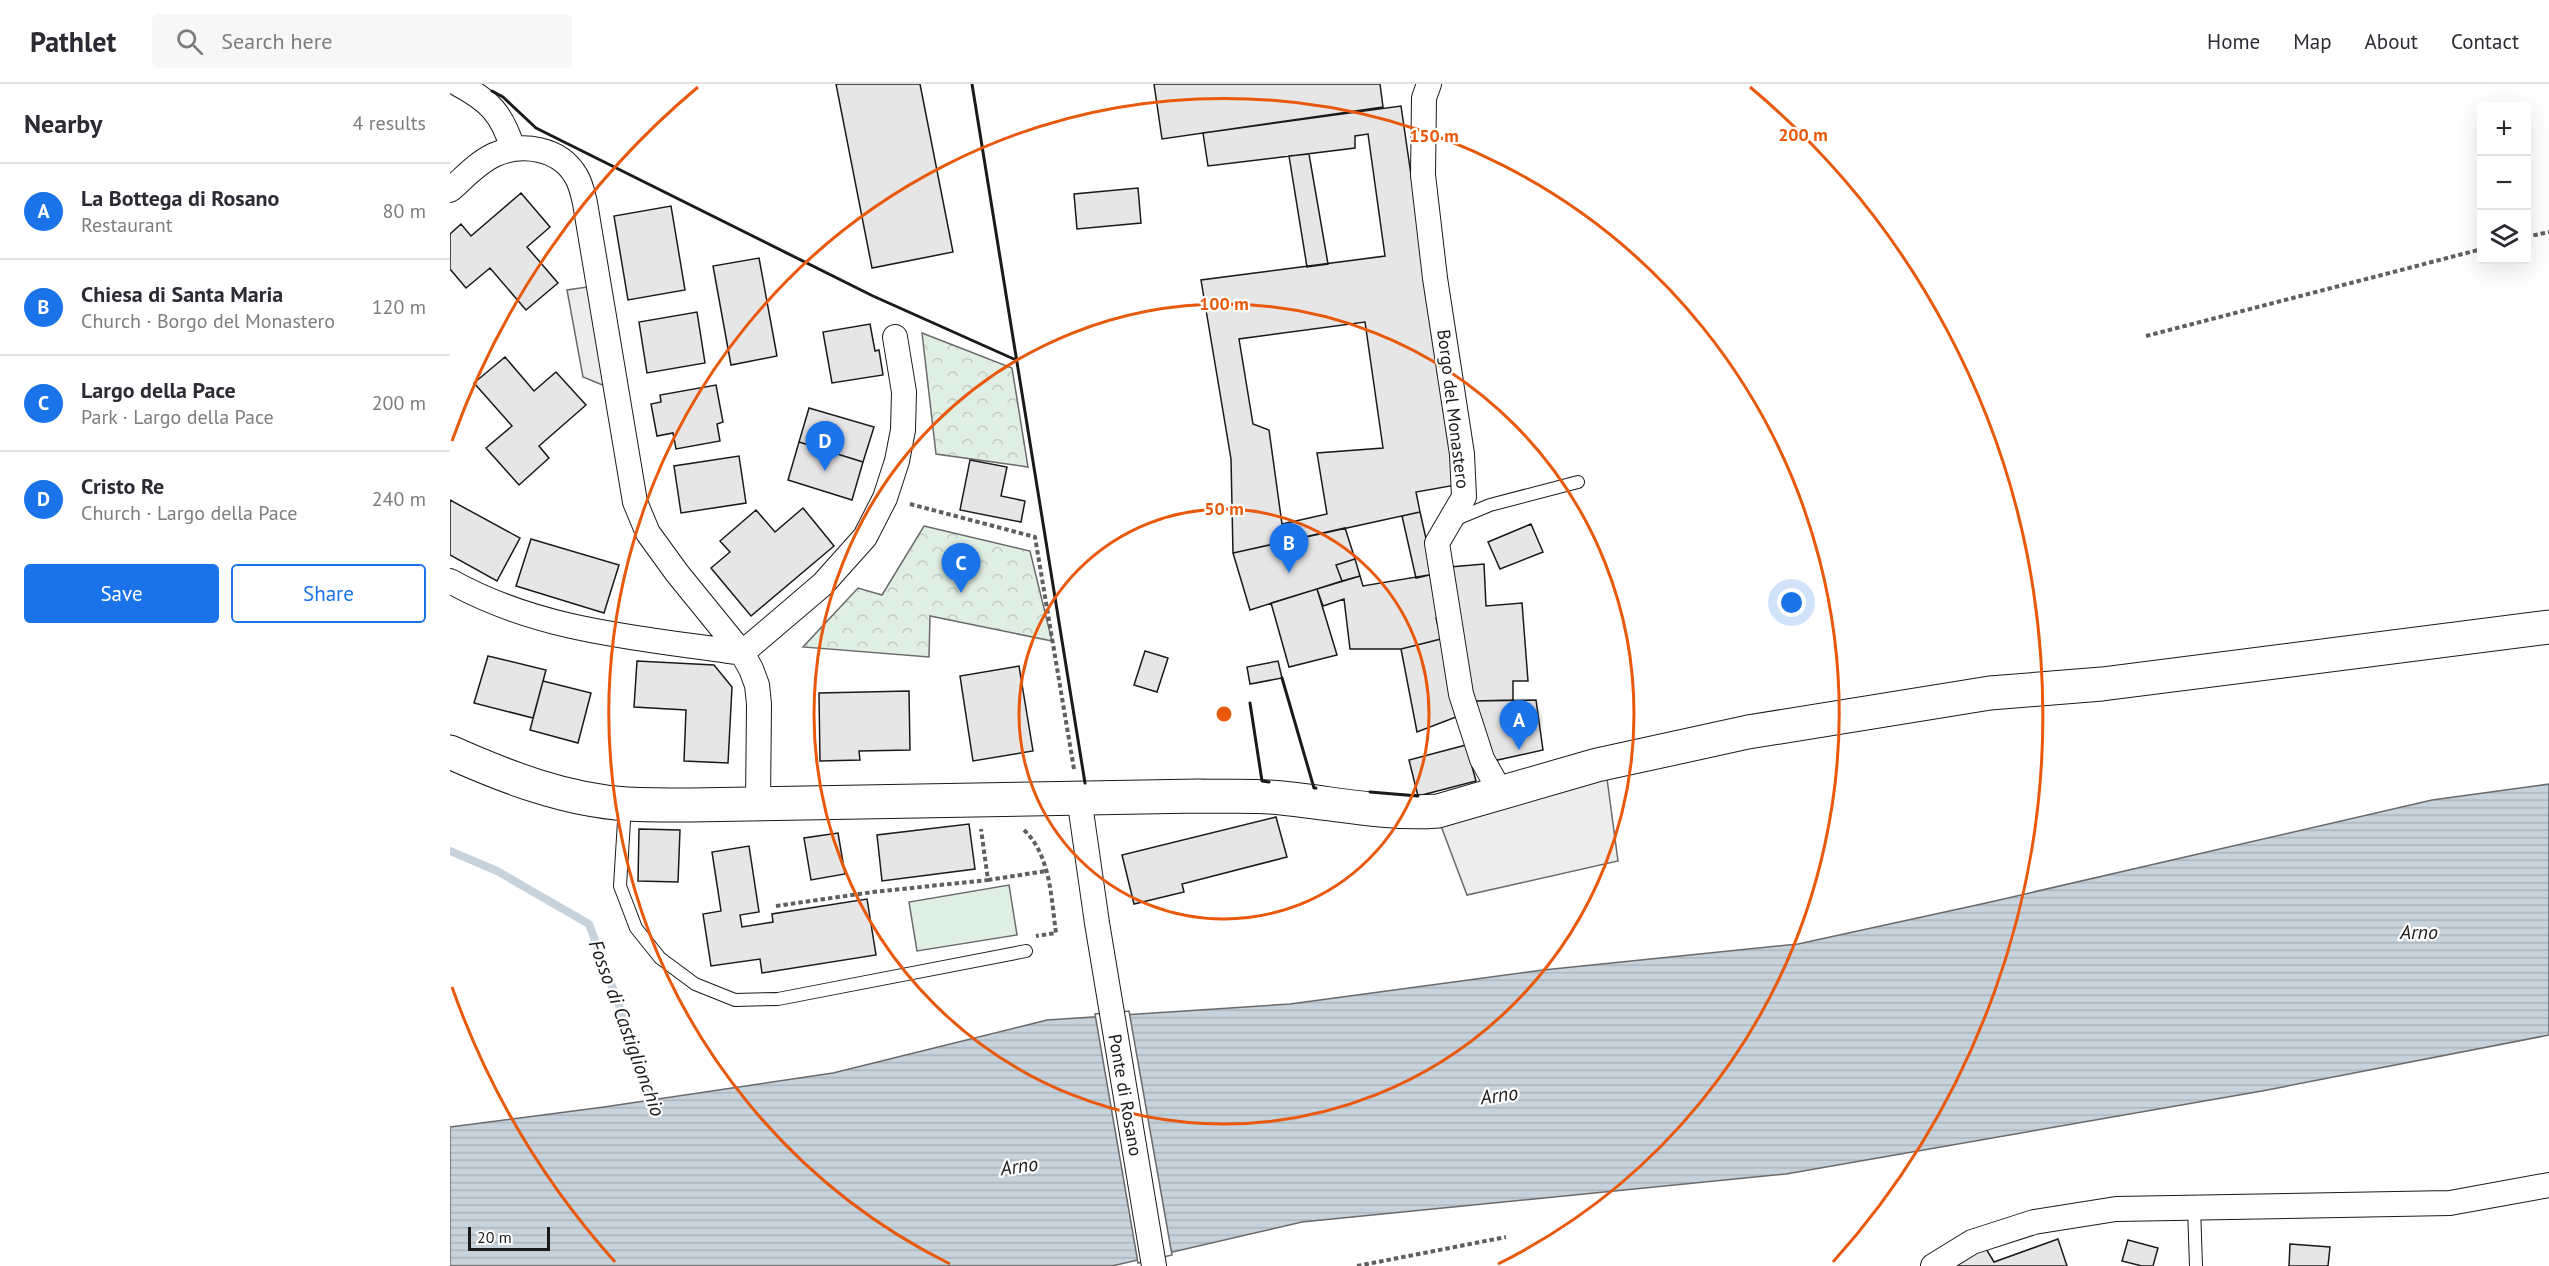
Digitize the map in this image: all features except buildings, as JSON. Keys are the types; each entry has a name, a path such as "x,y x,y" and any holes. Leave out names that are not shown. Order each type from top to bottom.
{"main road":[{"path":"450,752 497,773 565,795 625,804 1079,797 1279,797 1395,812 1424,812 1438,811 1500,791 1597,765 1748,732 1966,697 2102,684 2549,627"}],"street":[{"path":"458,84 482,97 491,106 507,130 513,149"},
{"name":"Borgo del Monastero","path":"1429,84 1424,98 1423,175 1435,278 1462,454 1464,486 1464,497 1437,543 1449,612 1456,672 1482,759 1500,791"},
{"path":"450,190 485,161 513,149 533,148 552,154 576,175 585,203 635,502 654,541 742,653 757,685 758,803"},
{"path":"450,581 482,599 532,617 591,632 742,653 830,576 865,537 885,498 897,461 903,430 904,392 895,337"},
{"name":"Ponte di Rosano","path":"1079,797 1097,923 1154,1266"},
{"path":"1933,1266 1972,1242 2034,1222 2116,1209 2450,1203 2549,1185"}],"lane":[{"path":"1450,522 1490,505 1578,482"},
{"path":"625,804 620,886 636,928 660,958 695,984 735,1000 778,999 1026,951"},
{"path":"2194,1207 2196,1266"}],"path":[{"path":"2531,236 2549,232"},
{"path":"2146,336 2477,250"},
{"path":"885,498 1035,537 1079,797"},
{"path":"988,880 980,826 989,825"},
{"path":"1015,826 1023,828 1034,839 1046,871 1056,933 1034,936"},
{"path":"776,906 1046,871"},
{"path":"1356,1266 1506,1237"}],"green space":[{"path":"922,333 1012,368 1028,467 936,454"},
{"path":"924,526 1030,551 1052,641 930,616 929,657 803,647 858,588 882,595"},
{"path":"1009,885 1017,935 917,951 909,902"}],"shaded area":[{"path":"587,287 605,386 583,377 567,290"},
{"path":"1606,771 1618,861 1467,895 1441,826"}],"water":[{"name":"Arno","path":"2549,784 2549,1035 2262,1091 1786,1174 1302,1222 1112,1266 450,1266 450,1127 833,1073 1047,1020 1290,1004 1543,970 1798,944 2432,800"}],"pier":[{"path":"1129,1011 1172,1255 1138,1263 1095,1014"}],"waterway":[{"name":"Fosso di Castiglionchio","path":"450,851 497,871 589,924 657,1108"}],"wall":[{"path":"972,84 1085,783"},
{"path":"492,91 503,97 536,128 873,296 1016,360"},
{"path":"1282,678 1314,788 1316,788"},
{"path":"1250,703 1262,781 1269,782"},
{"path":"1370,792 1418,796"}],"place":[{"name":"Cristo Re","path":"825,471"},
{"name":"Chiesa di Santa Maria","path":"1289,573"},
{"name":"Largo della Pace","path":"961,593"},
{"name":"La Bottega di Rosano","path":"1519,750"}]}
